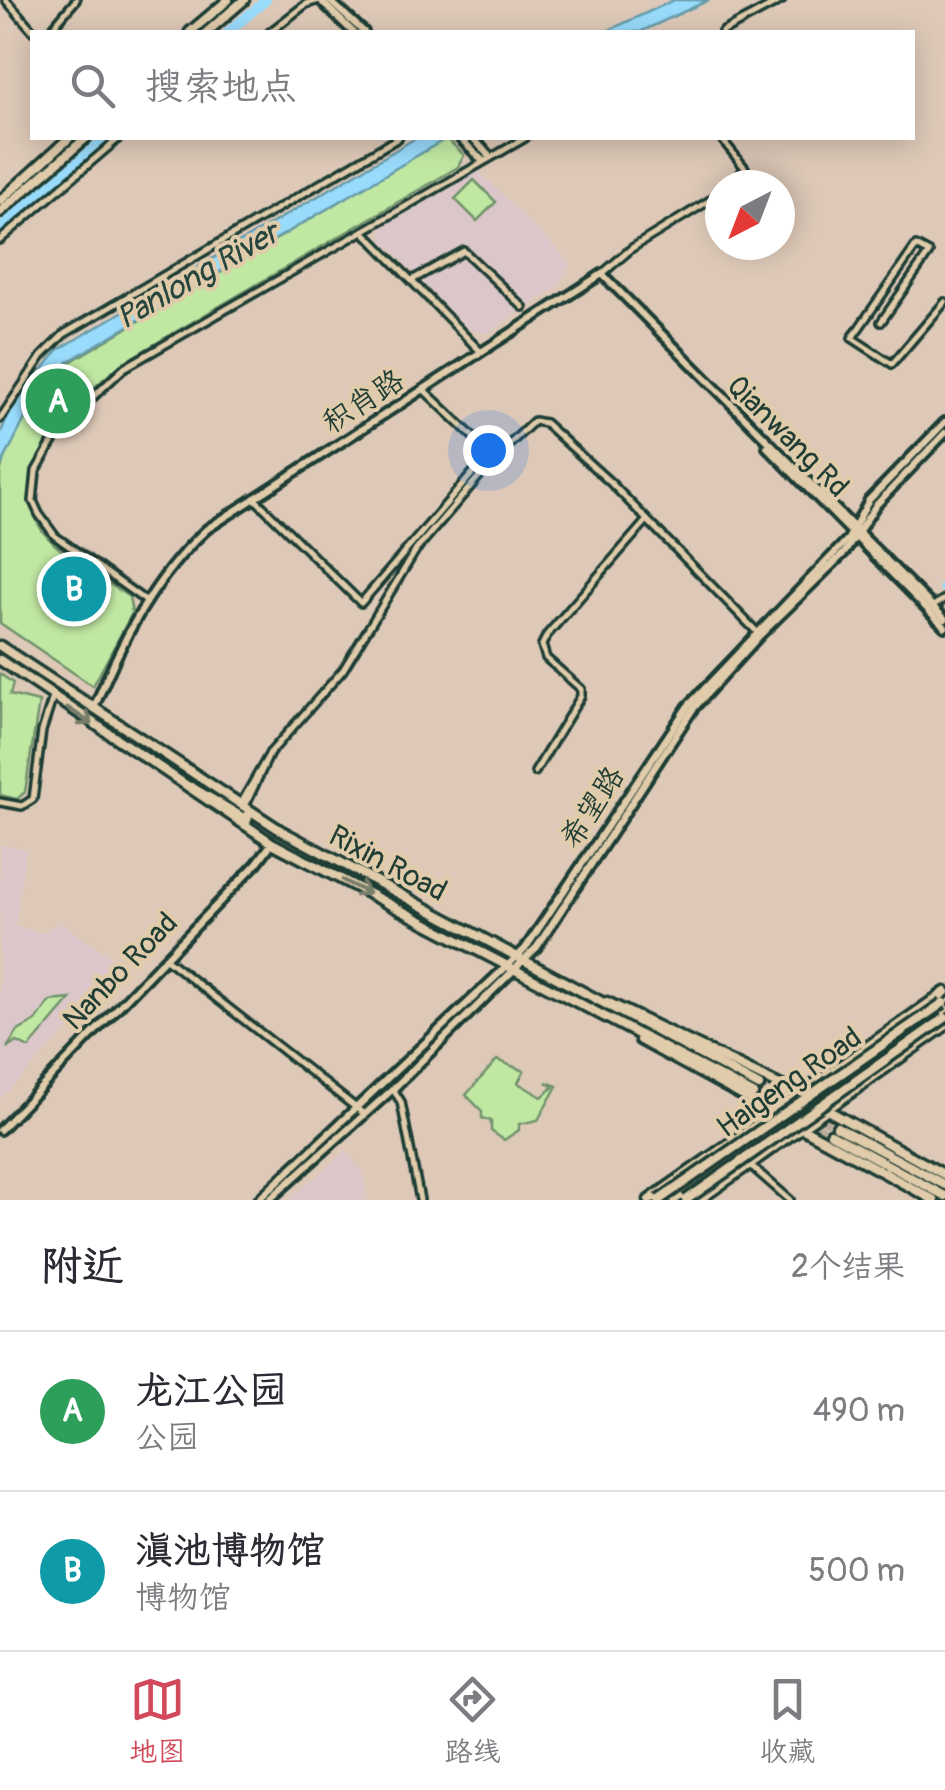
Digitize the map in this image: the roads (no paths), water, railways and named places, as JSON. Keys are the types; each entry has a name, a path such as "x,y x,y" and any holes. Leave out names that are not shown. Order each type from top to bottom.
{"main road":[{"path":"192,30 228,0"},
{"path":"209,30 244,0"},
{"path":"0,200 67,140"},
{"path":"0,212 84,140"},
{"name":"Rixin Road","path":"0,645 244,809 756,1090 581,1004 272,842 173,780 0,660"},
{"path":"173,780 212,796 249,820 244,809"},
{"path":"577,992 634,1012 800,1095 945,1175"},
{"path":"649,1200 945,992"},
{"name":"Rixin Road","path":"581,1004 934,1200"},
{"path":"802,1129 801,1114 812,1102 944,1004"},
{"name":"Haigeng Road","path":"658,1200 944,1004"},
{"path":"699,1200 945,1022"},
{"name":"Haigeng Road","path":"686,1200 945,1022"},
{"path":"674,1200 786,1121 797,1109 800,1095"},
{"path":"945,1185 834,1130 945,1196"}],"street":[{"path":"6,0 32,30"},
{"path":"54,26 76,0"},
{"path":"273,30 306,4 320,0 351,30"},
{"path":"330,0 362,30"},
{"path":"726,30 782,0"},
{"path":"0,240 117,140"},
{"path":"0,419 42,356 64,334 395,140"},
{"path":"462,140 486,158"},
{"path":"475,140 486,158"},
{"path":"147,602 47,528 33,501 33,486 47,447 79,406 124,368 521,140"},
{"path":"723,140 743,170"},
{"name":"积肖路","path":"94,708 114,658 147,602 186,548 254,498 600,276 632,248 705,203"},
{"path":"363,231 480,352"},
{"path":"881,322 929,253 916,246 852,338 892,364 945,302"},
{"path":"412,280 464,252 524,307"},
{"name":"Qianwang Rd","path":"600,276 945,627"},
{"path":"254,498 361,603 490,453 423,389"},
{"path":"244,809 270,753 343,670 416,550 531,422 545,423 756,631"},
{"name":"希望路","path":"519,960 688,706 756,631 856,533 869,500 945,422"},
{"name":"希望路","path":"269,1200 519,960 693,709 945,433"},
{"path":"535,772 581,696 581,689 546,658 542,645 647,520"},
{"name":"Qianwang Rd","path":"856,533 945,618"},
{"path":"933,606 945,599"},
{"path":"0,802 22,806 32,799 42,731 53,697"},
{"name":"Nanbo Road","path":"0,1130 258,863 272,842"},
{"path":"164,957 361,1111"},
{"name":"希望路","path":"258,1200 361,1111 393,1089 511,967"},
{"path":"393,1089 401,1102 420,1200"},
{"path":"750,1165 790,1200"}],"water":[{"path":"674,0 709,0 644,30 609,30"},
{"name":"Panlong River","path":"413,140 444,140 69,361 37,395 0,468 0,435 9,412 58,350"}],"waterway":[{"path":"230,30 266,0"},
{"path":"0,228 103,140"}],"tunnel":[{"path":"759,1086 837,1127"},
{"path":"753,1094 785,1110"},
{"path":"806,1121 831,1134"}],"place":[{"name":"龙江公园","path":"58,401"},
{"name":"滇池博物馆","path":"74,589"}]}
